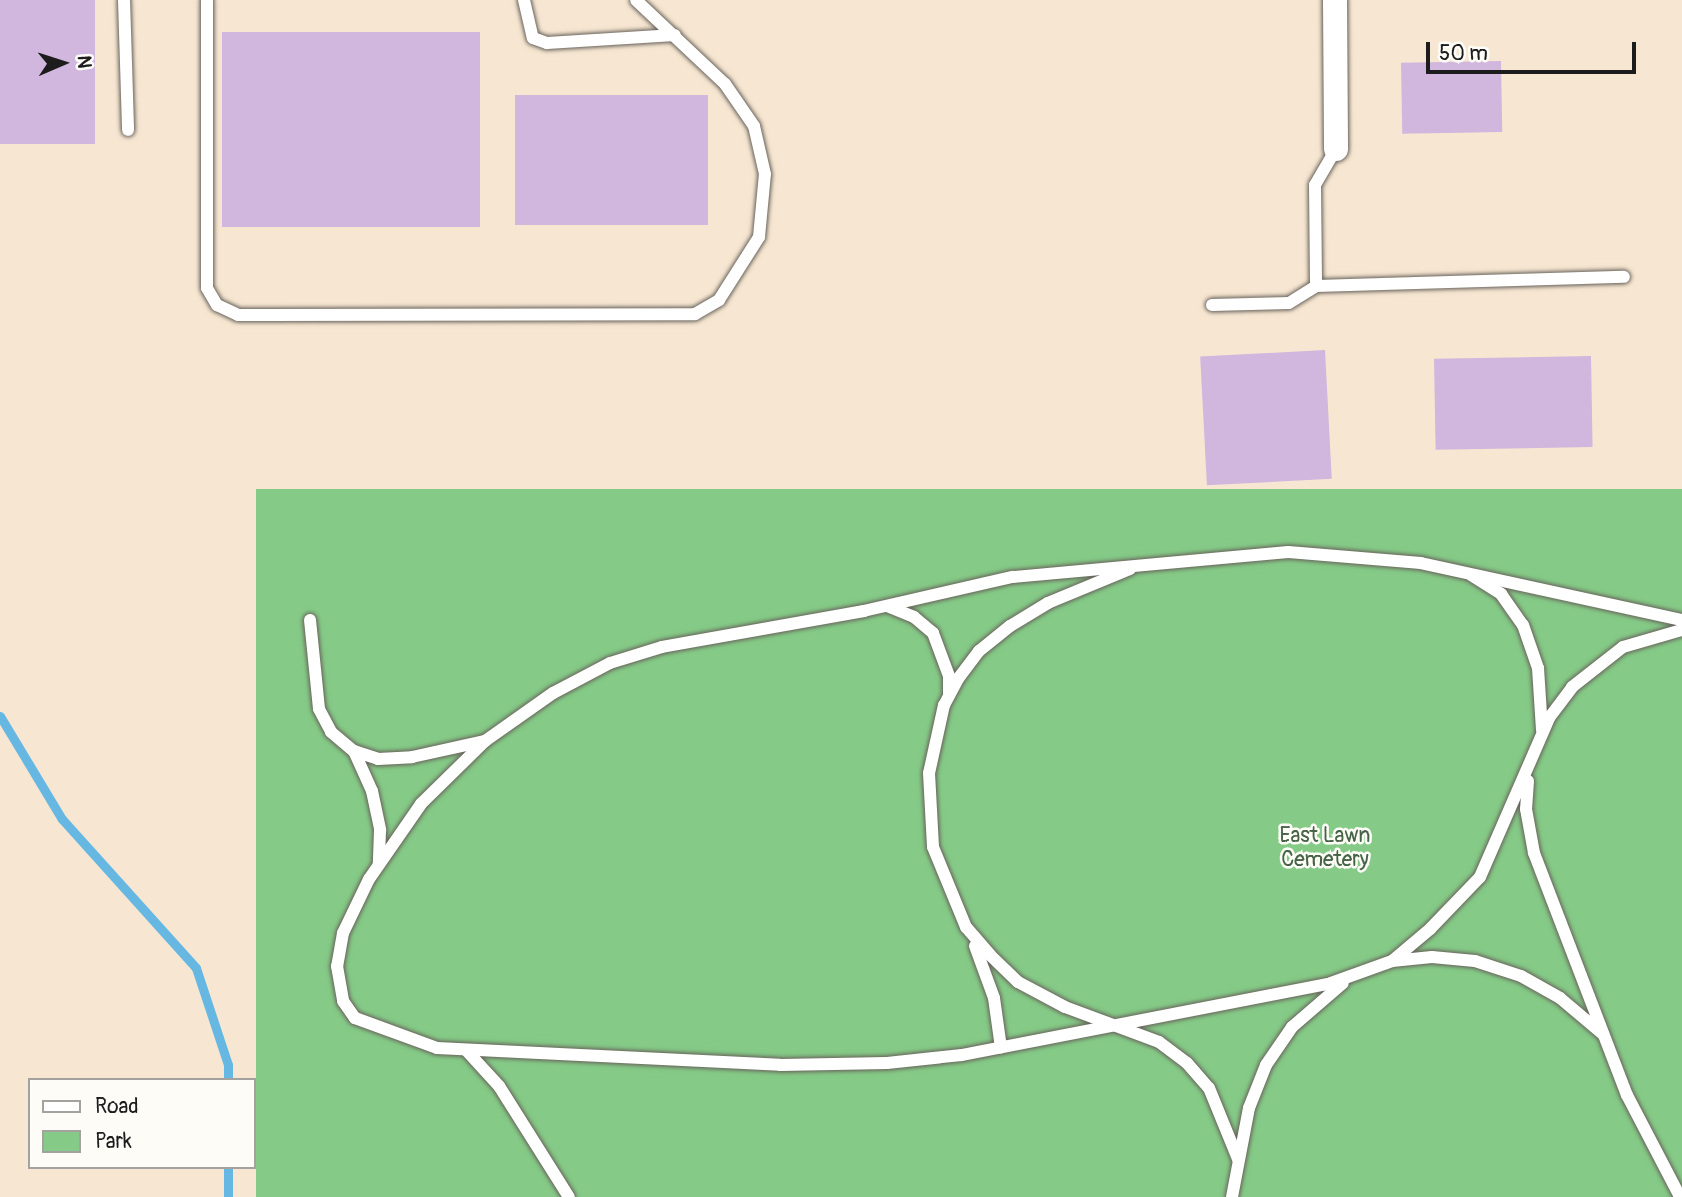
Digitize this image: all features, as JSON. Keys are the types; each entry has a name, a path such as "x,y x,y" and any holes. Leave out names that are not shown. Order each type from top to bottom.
{"street":[{"path":"1335,0 1336,149"}],"lane":[{"path":"124,0 128,130"},
{"path":"207,0 208,288 217,305 238,315 695,314 719,300 759,237 765,174 754,126 725,84 636,0"},
{"path":"524,0 533,38 547,43 675,35"},
{"path":"1316,286 1315,185 1336,149"},
{"path":"1212,305 1289,303 1316,286 1624,277"},
{"path":"1605,1036 1560,998 1521,976 1475,961 1432,957 1392,961 1282,996 1001,1048 887,1063 780,1065 466,1050 438,1048 382,1031 355,1018 343,1001 337,966 343,933 379,864 421,804 485,741 553,693 610,663 662,647 886,606 1012,577 1302,552 1465,571 1682,620"},
{"path":"1001,1048 985,965 933,847 928,807 935,736 949,696 979,651 1010,626 1048,603 1146,564"},
{"path":"1465,571 1501,594 1523,625 1538,668 1542,736"},
{"path":"886,606 914,617 933,633 949,676 949,696"},
{"path":"310,620 318,709 331,732 354,751 378,759 412,757 485,741"},
{"path":"1392,961 1430,929 1480,877 1528,774 1542,736 1572,687 1623,647 1682,630"},
{"path":"354,751 372,791 380,830 379,864"},
{"path":"1528,774 1526,809 1534,853 1627,1095 1677,1194"},
{"path":"966,927 1018,982 1065,1007 1159,1042 1187,1063 1209,1088 1238,1158"},
{"path":"1232,1197 1249,1108 1266,1065 1307,1012 1354,975"},
{"path":"466,1050 499,1086 569,1197"}],"green space":[{"name":"East Lawn Cemetery","path":"256,489 1682,489 1682,1197 256,1197"}],"building":[{"path":"0,0 95,0 95,144 0,144"},
{"path":"222,32 480,32 480,227 222,227"},
{"path":"1501,61 1502,132 1402,134 1401,63"},
{"path":"515,95 708,95 708,225 515,225"},
{"path":"1325,350 1332,479 1207,485 1200,357"},
{"path":"1591,356 1593,447 1436,450 1434,359"}],"waterway":[{"path":"0,716 62,819 196,968 228,1065 228,1078"},
{"path":"228,1169 228,1197"}]}
